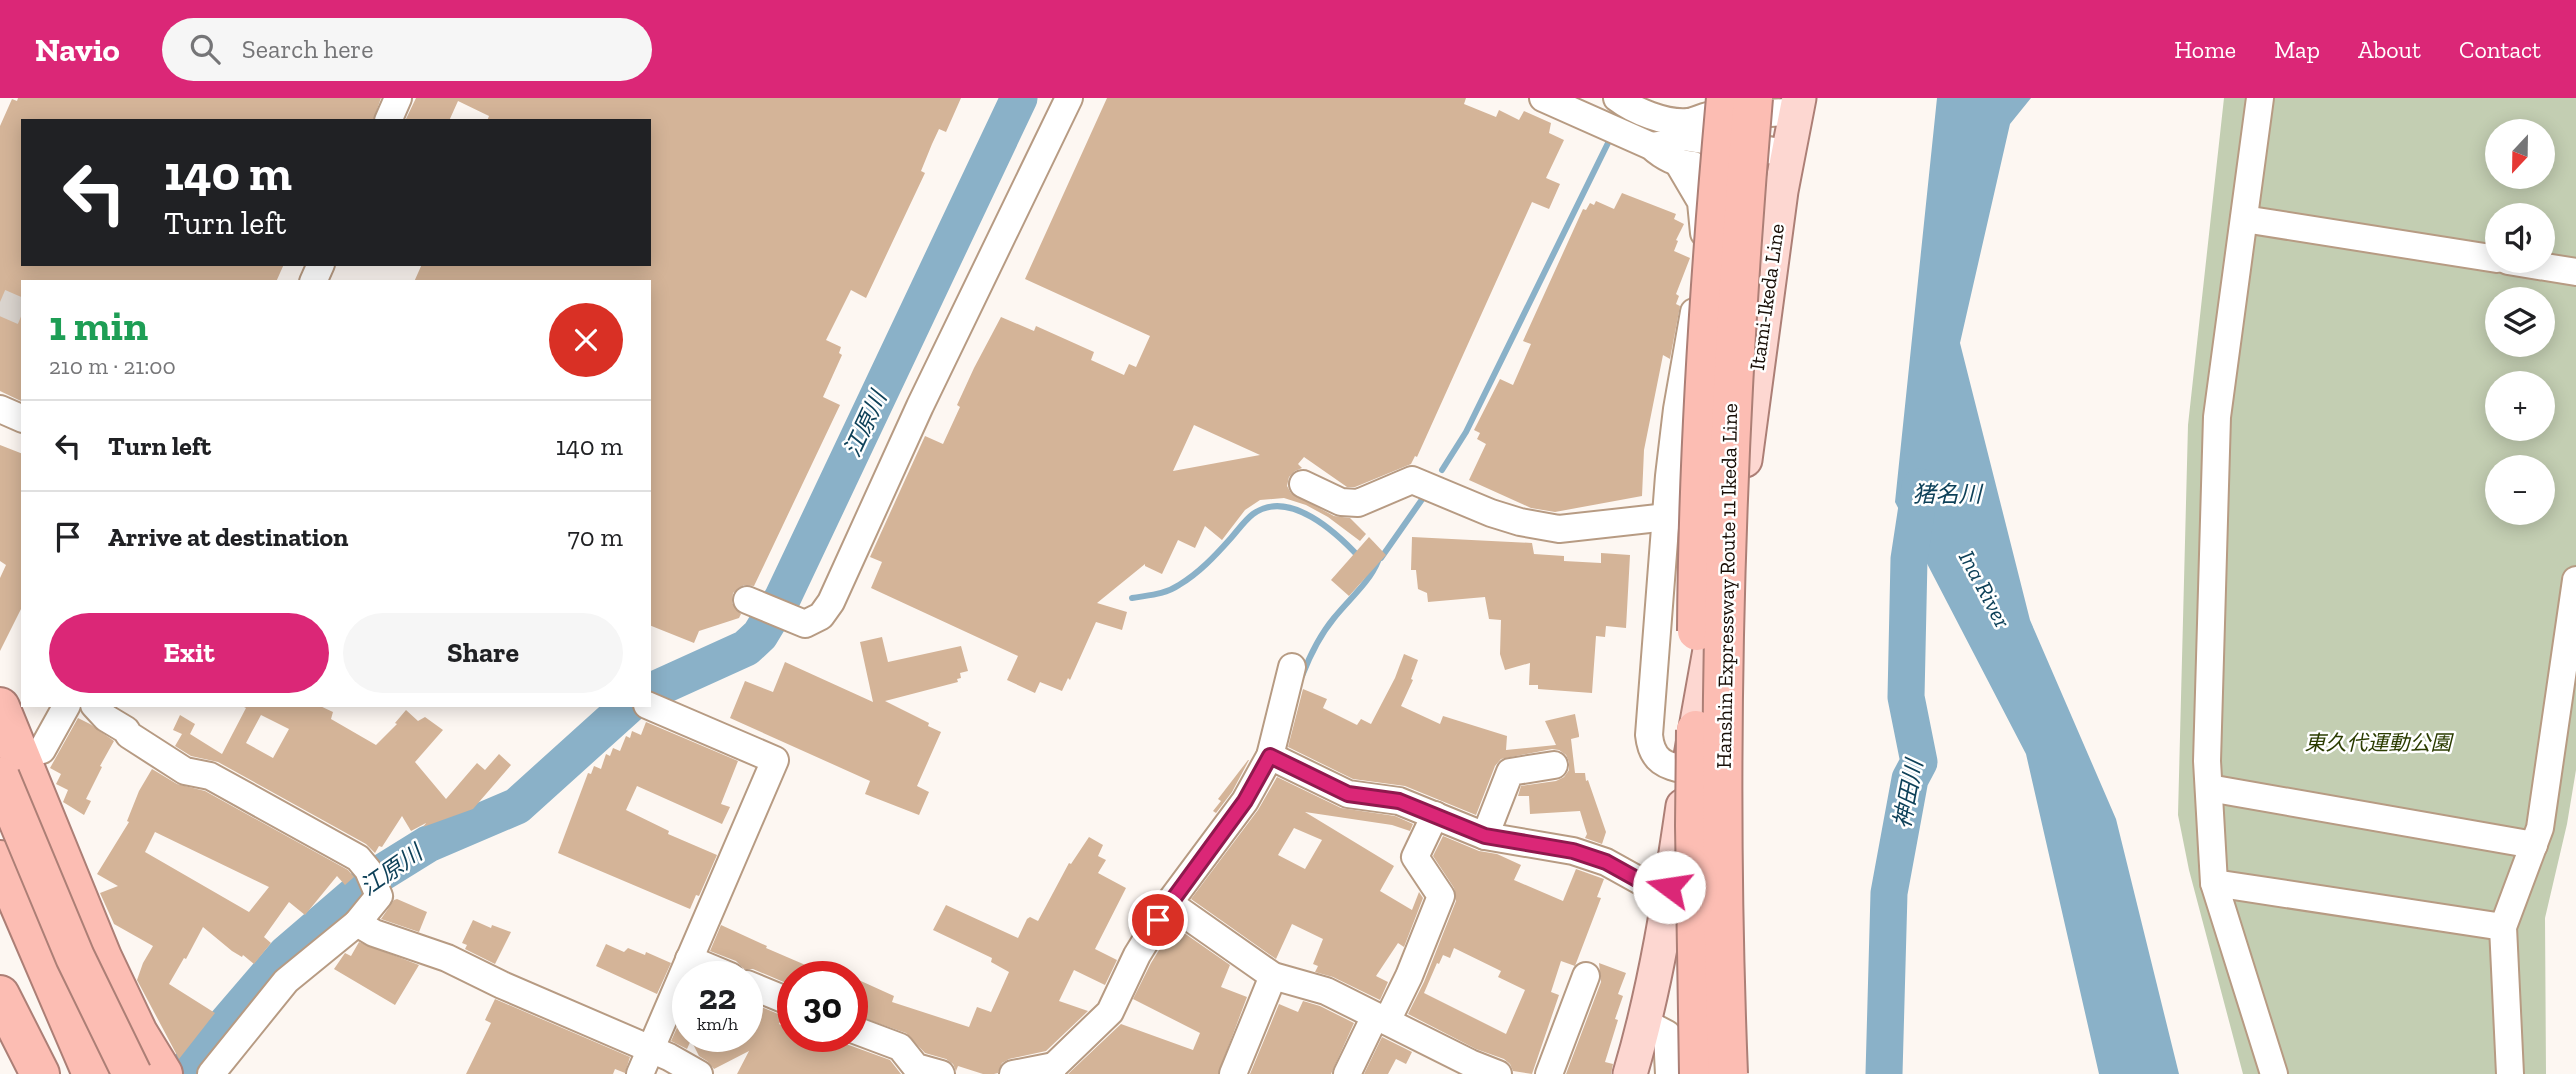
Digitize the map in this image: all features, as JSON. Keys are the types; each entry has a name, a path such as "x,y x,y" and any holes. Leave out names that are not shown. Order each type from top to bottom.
{"highway":[{"name":"Hanshin Expressway Route 11 Ikeda Line","path":"1700,1074 1695,826 1698,528 1712,256 1726,98"},
{"name":"Hanshin Expressway Route 11 Ikeda Line","path":"1728,1074 1722,826 1722,667 1738,264 1777,104"},
{"path":"0,707 102,957 138,1034 163,1074"},
{"path":"0,777 75,957 132,1074"},
{"path":"2,842 92,1074"},
{"path":"0,904 33,975 86,1074"},
{"path":"0,995 39,1074"},
{"path":"0,1009 39,1074"}],"main road":[{"name":"Itami-Ikeda Line","path":"1630,1074 1644,1022 1728,548 1745,467 1786,166 1777,104"}],"street":[{"path":"389,119 398,98"},
{"path":"750,601 805,624 821,616 831,602 920,406 1069,98"},
{"path":"1543,98 1651,146 1662,156 1678,163 1701,202 1703,214"},
{"path":"1617,98 1630,108 1677,122 1691,122 1709,115 1777,104"},
{"path":"2260,98 2217,417 2207,761 2214,883 2274,1074"},
{"path":"1651,146 1664,145 1683,137 1710,155"},
{"path":"1710,155 1703,214 1703,259 1677,409 1649,735 1650,750 1657,760 1704,774 1723,785 1733,804 1732,957 1737,1074"},
{"path":"1678,163 1710,155 1786,166"},
{"path":"2244,219 2485,257"},
{"path":"2555,268 2576,271"},
{"path":"0,409 21,418"},
{"path":"1303,484 1348,503 1358,503 1412,480 1491,513 1520,522 1559,529 1667,517"},
{"path":"2510,1074 2503,927 2540,828 2572,635 2576,580"},
{"path":"1013,1074 1052,1070 1110,1012 1137,956 1169,903 1245,801 1270,756 1292,667"},
{"path":"42,750 66,707"},
{"path":"96,707 106,719 185,771 210,776 358,858 379,896 357,923 286,981 211,1074"},
{"path":"640,1074 775,760 649,707"},
{"path":"1270,756 1348,794 1399,801 1485,836 1573,851 1606,862 1642,882 1669,887"},
{"path":"1485,836 1510,772 1554,765"},
{"path":"2208,788 2534,845"},
{"path":"1347,1074 1409,976 1441,896 1415,857 1435,815"},
{"path":"2214,883 2503,927"},
{"path":"1169,903 1273,976 1326,991 1467,1068 1498,1074"},
{"path":"357,923 373,933 447,958 669,1057 699,1074"},
{"path":"1700,1074 1702,1056 1727,989 1732,957"},
{"path":"690,959 695,961"},
{"path":"1233,1074 1273,976"},
{"path":"1549,1074 1586,976"},
{"path":"1644,1022 1667,1034 1669,1074"},
{"path":"868,1035 900,1046 916,1067 941,1074"}],"green space":[{"name":"東久代運動公園","path":"2224,98 2576,98 2576,770 2567,824 2545,918 2546,1074 2243,1074 2189,870 2178,815 2188,425"}],"water":[{"name":"猪名川","path":"1937,98 2031,98 2010,124 1960,343 2030,620 2116,819 2179,1074 2099,1074 2026,754 1895,502"}],"building":[{"path":"18,98 381,98 374,119 21,119 21,266 283,266 277,280 21,280 21,401 0,391 0,126 12,99 17,101"},
{"path":"416,98 961,98 946,132 939,129 921,171 925,173 866,298 851,290 826,340 841,347 839,353 842,355 823,397 840,405 754,586 744,585 733,593 732,603 741,614 739,618 699,631 694,643 651,626 651,280 415,280 421,266 651,266 651,119 488,119 489,116 458,101 450,119 406,119"},
{"path":"1107,98 1466,98 1464,104 1496,117 1499,110 1519,120 1524,111 1551,123 1549,133 1564,140 1546,178 1560,184 1549,209 1532,202 1417,457 1415,456 1411,464 1355,487 1347,487 1304,457 1298,464 1302,468 1289,477 1287,486 1291,493 1334,516 1350,518 1366,534 1360,541 1328,517 1306,505 1284,498 1260,500 1245,510 1222,540 1205,526 1195,548 1178,540 1162,574 1145,564 1097,603 1127,612 1122,630 1096,622 1070,680 1068,678 1062,691 1040,682 1035,693 1007,680 1018,656 871,588 882,562 870,557 925,436 943,444 960,407 957,405 1001,317 1034,331 1036,326 1094,352 1091,360 1124,375 1129,364 1136,367 1150,336 1025,279","holes":["1194,425 1260,455 1173,471"]},
{"path":"1622,193 1676,214 1674,219 1684,224 1674,251 1690,258 1676,294 1679,296 1676,304 1680,306 1670,359 1663,355 1644,450 1642,496 1555,512 1531,508 1469,480 1486,444 1477,439 1480,433 1474,430 1500,379 1513,385 1531,344 1523,341 1583,209 1586,210 1590,203 1594,205 1596,201 1614,209"},
{"path":"0,445 21,453 21,609 0,651 0,578 6,565 0,561"},
{"path":"1369,537 1386,555 1349,596 1331,580"},
{"path":"1412,537 1532,543 1534,554 1564,556 1564,561 1601,563 1601,553 1630,555 1626,628 1606,626 1605,637 1596,636 1592,693 1538,689 1538,685 1529,685 1530,663 1505,670 1500,654 1501,620 1489,619 1485,597 1428,602 1427,593 1418,589 1416,570 1411,570"},
{"path":"882,637 888,662 961,646 968,671 960,673 958,682 885,701 941,732 917,786 929,792 919,815 865,794 870,781 730,718 745,681 773,692 785,662 873,702 860,642"},
{"path":"1404,654 1418,660 1411,679 1413,680 1401,706 1440,724 1443,716 1507,736 1506,750 1556,745 1545,721 1575,714 1579,737 1571,739 1575,773 1585,773 1586,781 1588,780 1606,832 1602,844 1585,838 1587,834 1580,811 1530,814 1529,796 1518,796 1521,786 1556,781 1564,777 1569,770 1569,762 1566,755 1559,750 1501,759 1495,766 1476,815 1405,786 1353,779 1288,747 1303,689 1327,699 1323,708 1357,725 1361,719 1371,724"},
{"path":"244,707 322,707 333,712 331,719 376,745 397,724 395,723 406,710 418,721 425,717 443,730 415,762 446,799 477,763 485,770 499,754 511,765 473,809 423,827 426,823 411,831 402,816 382,847 379,846 375,853 366,844 218,762 191,756 175,746 182,734 173,730 180,715 195,724 190,734 222,754 246,708","holes":["261,715 289,729 273,758 246,743"]},
{"path":"78,718 114,741 86,799 91,801 84,815 63,802 68,790 56,784 61,774 50,768"},
{"path":"646,722 738,761 721,804 730,807 722,824 637,786 626,810 669,831 668,834 717,855 699,896 696,895 690,909 558,853 588,773 591,774 594,766 601,769 606,754 610,756 613,748 620,751 626,736 630,738 632,731 641,735"},
{"path":"1248,760 1232,792 1216,813 1213,811 1221,801 1218,799"},
{"path":"152,769 177,784 205,791 348,870 354,877 345,885 337,876 305,915 289,902 264,937 271,943 254,964 243,955 242,957 232,951 203,927 169,984 215,1013 179,1059 137,980 153,946 114,924 100,893 118,886 97,874 129,822 127,821 139,791","holes":["155,832 269,887 249,912 145,852"]},
{"path":"1277,777 1341,808 1395,816 1413,824 1410,831 1392,825 1305,812 1394,866 1380,891 1412,910 1419,892 1423,898 1404,947 1398,943 1376,976 1388,982 1380,1000 1333,977 1315,972 1318,966 1313,964 1323,939 1292,924 1276,959 1191,899 1258,810","holes":["1294,828 1322,840 1305,869 1278,855"]},
{"path":"1443,836 1479,851 1497,854 1521,865 1514,880 1563,901 1576,869 1604,879 1597,897 1601,898 1575,966 1561,961 1551,992 1559,995 1532,1074 1513,1071 1504,1059 1476,1049 1408,1014 1424,982 1456,901 1454,888 1433,856","holes":["1454,948 1501,971 1498,977 1525,990 1506,1034 1424,993 1437,963 1439,964 1443,955 1450,958"]},
{"path":"1089,837 1103,845 1098,856 1106,860 1098,873 1126,888 1095,949 1117,960 1105,985 1074,970 1059,1001 1088,1011 1046,1051 1009,1059 1002,1063 998,1073 994,1074 983,1074 958,1066 956,1071 953,1064 946,1059 925,1053 906,1033 868,1020 868,984 894,996 892,1002 969,1027 977,1007 991,1012 1009,972 991,962 992,958 933,930 946,905 1018,938 1027,919 1030,917 1038,921 1069,863 1071,864"},
{"path":"397,899 427,912 419,932 381,919"},
{"path":"473,920 491,928 492,925 511,932 495,964 465,949 467,945 462,943"},
{"path":"721,925 796,961 777,961 777,979 763,973 763,961 736,961 710,951"},
{"path":"1174,926 1230,965 1221,987 1247,997 1218,1074 1068,1074 1121,1024 1193,1050 1200,1033 1133,999"},
{"path":"359,942 419,965 395,1005 334,969 345,953 351,956"},
{"path":"606,944 624,952 628,948 645,955 646,952 671,963 657,994 596,966"},
{"path":"1599,963 1626,973 1618,994 1623,996 1615,1019 1618,1020 1605,1062 1613,1064 1611,1074 1566,1074 1601,982"},
{"path":"495,999 630,1057 625,1073 615,1069 613,1074 466,1074 491,1023 485,1020"},
{"path":"1303,1001 1320,1006 1354,1023 1331,1074 1250,1074 1279,1004 1298,1012"},
{"path":"763,1008 777,1014 777,1052 868,1052 890,1060 901,1074 737,1074 748,1052 763,1052"},
{"path":"1382,1037 1412,1052 1406,1064 1396,1059 1388,1074 1364,1074"},
{"path":"697,1052 747,1052 714,1069"}],"waterway":[{"name":"江原川","path":"651,691 746,648 760,635 783,597 1019,98"},
{"path":"1442,470 1466,432 1608,143"},
{"name":"神田川","path":"1884,1074 1889,893 1910,779 1919,762 1906,697 1909,559 1920,487"},
{"path":"1381,558 1423,498"},
{"path":"1132,598 1162,593 1186,580 1213,558 1250,516 1267,507 1282,506 1311,517 1326,526 1360,558"},
{"path":"1302,676 1324,631 1364,584 1378,561"},
{"name":"江原川","path":"183,1074 286,954 378,875 428,844 517,806 627,707"}],"tunnel":[{"path":"0,302 21,311"}],"route":[{"path":"1158,920 1245,801 1270,756 1348,794 1399,801 1485,836 1573,851 1606,862 1642,882 1669,887"}],"water label":[{"name":"Ina River","path":"1985,589"}]}
